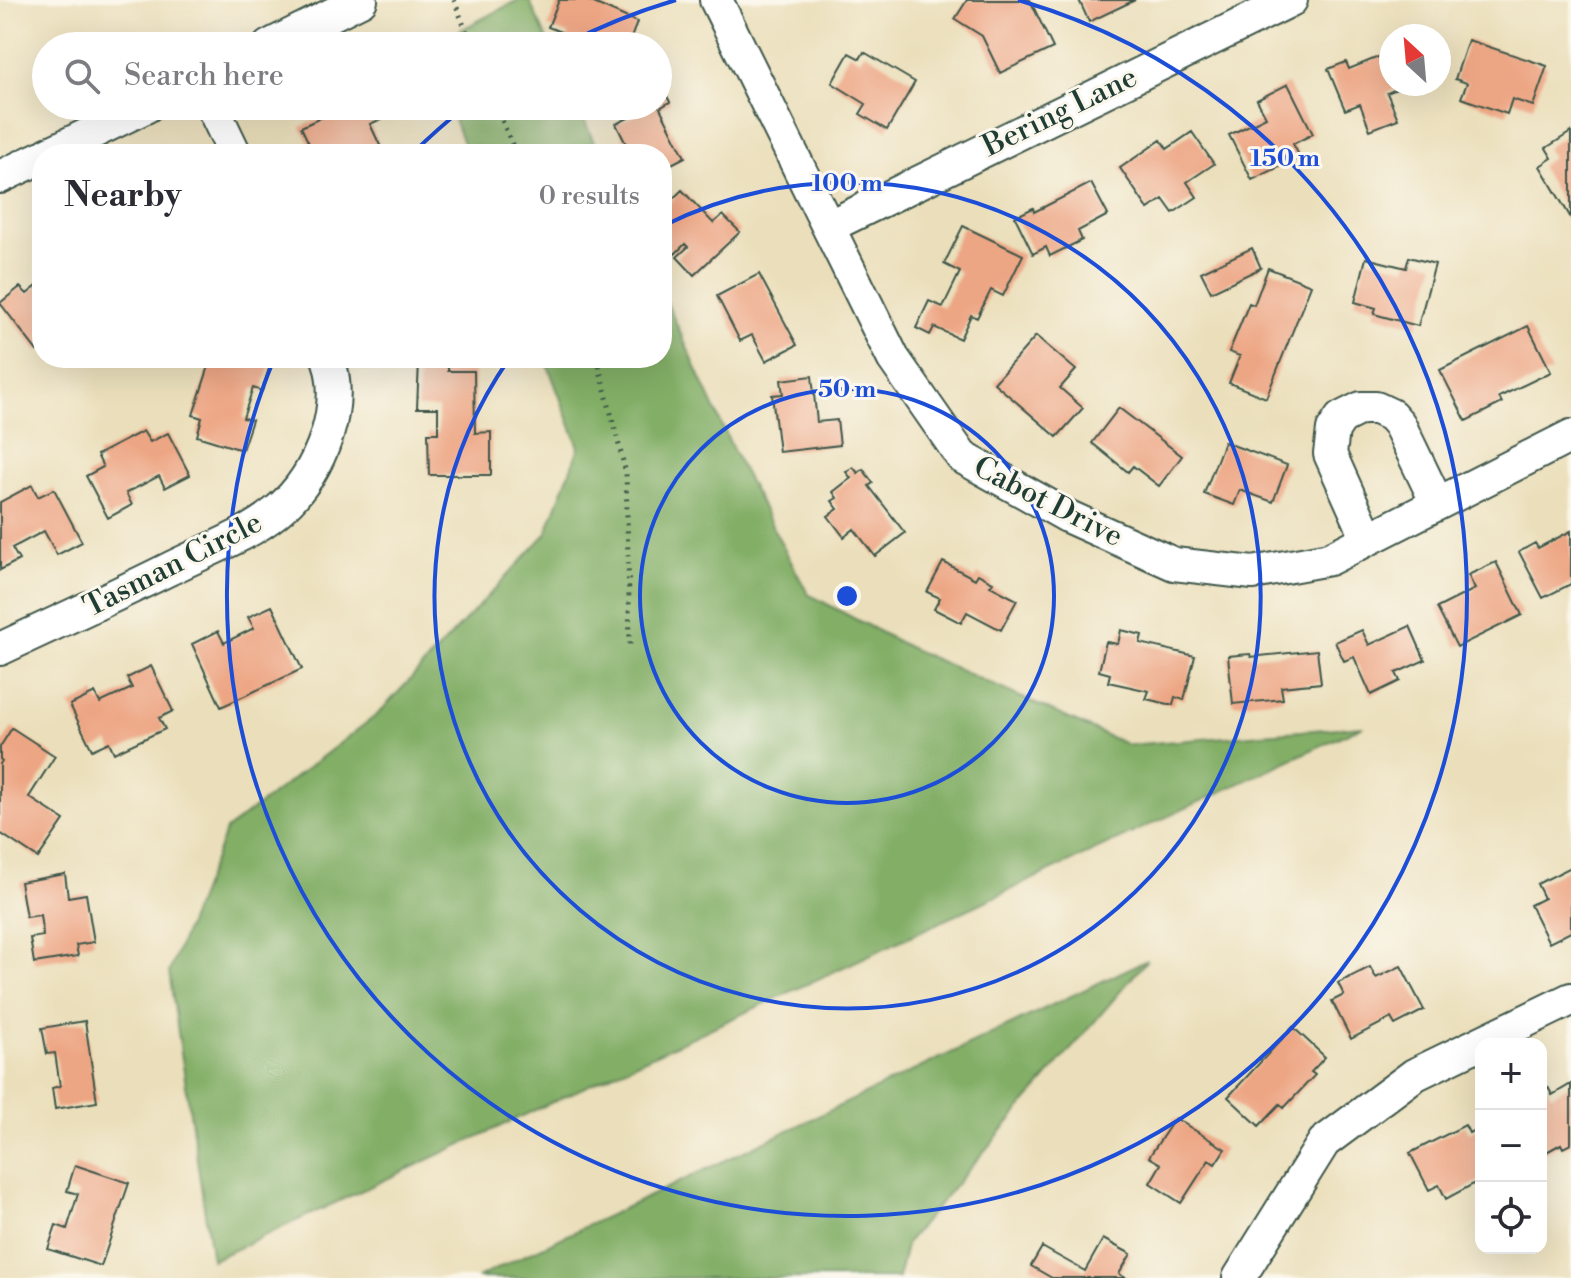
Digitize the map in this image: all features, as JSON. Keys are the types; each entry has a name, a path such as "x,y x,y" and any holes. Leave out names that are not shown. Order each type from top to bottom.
{"street":[{"path":"297,32 361,0"},
{"name":"Cabot Drive","path":"716,0 893,358 962,457 1069,517 1174,564 1253,573 1329,559 1571,436"},
{"name":"Bering Lane","path":"830,226 1291,0"},
{"path":"69,144 118,120"},
{"path":"219,120 230,144"},
{"path":"0,177 32,162"},
{"name":"Tasman Circle","path":"0,649 226,544 285,506 303,485 321,453 335,392 330,368"},
{"path":"1368,539 1330,454 1333,430 1350,411 1376,408 1391,415 1399,424 1437,503"},
{"path":"1239,1278 1324,1142 1414,1075 1571,999"}],"path":[{"path":"454,0 467,32"},
{"path":"502,120 512,144"},
{"path":"600,368 626,473 630,645"}],"green space":[{"path":"518,0 529,0 544,32 457,32"},
{"path":"454,120 584,120 595,144 463,144"},
{"path":"672,314 739,463 808,594 908,647 1128,745 1363,726 212,1260 169,972 226,830 378,714 546,534 579,447 549,368 672,368"},
{"path":"1147,960 907,1242 898,1278 477,1278"}],"building":[{"path":"559,0 587,0 637,22 633,32 561,32 548,27"},
{"path":"967,0 1030,0 1053,48 1000,73 982,36 955,19"},
{"path":"1079,0 1135,0 1089,22"},
{"path":"1468,40 1547,66 1533,106 1512,99 1507,114 1461,98 1467,83 1455,79"},
{"path":"864,52 915,82 887,130 860,114 866,104 832,83 849,53 860,59"},
{"path":"1379,57 1379,96 1388,96 1398,119 1370,130 1360,104 1345,110 1328,69 1346,62 1349,69"},
{"path":"1288,84 1313,134 1293,144 1300,157 1252,180 1229,135 1266,117 1257,100"},
{"path":"316,120 379,120 370,124 379,144 309,144 301,127"},
{"path":"624,120 666,120 685,157 672,164 672,144 626,144 616,124"},
{"path":"1192,132 1214,164 1187,182 1197,197 1173,213 1163,199 1148,209 1120,168 1161,140 1167,149"},
{"path":"1571,132 1571,218 1540,166 1552,158 1546,148"},
{"path":"1091,183 1108,215 1078,231 1082,240 1050,256 1046,247 1033,254 1015,217 1033,208 1034,212"},
{"path":"682,190 713,223 723,215 740,232 694,275 677,257 688,247 685,244 675,254 672,251 672,200"},
{"path":"963,226 1023,255 1003,296 991,290 977,318 971,315 960,339 934,327 930,335 916,328 929,301 943,307 960,272 944,264"},
{"path":"1252,248 1261,268 1211,292 1201,272"},
{"path":"1409,257 1435,264 1418,326 1374,314 1376,308 1355,302 1366,258 1406,268"},
{"path":"1268,268 1311,285 1266,398 1229,383 1240,356 1229,352 1249,303 1254,305"},
{"path":"759,274 797,345 766,361 752,335 740,341 717,296"},
{"path":"20,287 27,294 32,290 32,345 0,303"},
{"path":"1528,326 1551,372 1499,397 1502,403 1466,421 1440,370"},
{"path":"1036,336 1076,370 1060,388 1083,408 1057,437 994,383"},
{"path":"208,368 269,368 262,391 253,388 243,418 252,420 242,450 197,436 202,418 193,415"},
{"path":"419,368 474,371 475,433 491,432 491,475 429,475 428,433 438,433 438,408 417,408"},
{"path":"812,376 817,422 837,420 840,445 779,452 772,395 783,394 781,380"},
{"path":"1119,408 1182,456 1159,486 1133,466 1128,472 1092,443"},
{"path":"143,431 150,442 168,433 190,475 165,488 159,476 126,493 132,505 108,518 86,476 103,467 97,455"},
{"path":"1224,442 1287,465 1273,502 1240,490 1234,505 1204,494"},
{"path":"853,467 858,473 863,469 873,483 869,486 905,533 875,556 854,529 844,537 828,516 838,509 832,501 837,498 833,492 851,478 846,472"},
{"path":"32,485 38,497 54,489 82,542 57,555 44,531 12,548 19,560 0,570 0,502"},
{"path":"1571,531 1571,584 1543,598 1519,552 1535,543 1538,548"},
{"path":"943,562 975,579 978,574 993,582 990,586 1017,600 1001,630 967,612 961,623 934,609 940,598 927,592"},
{"path":"1496,562 1522,615 1457,647 1437,608 1475,589 1468,575"},
{"path":"272,606 302,669 221,707 192,644 218,631 224,643 254,628 248,617"},
{"path":"1410,626 1425,660 1396,673 1400,681 1371,695 1354,657 1344,661 1335,642 1362,630 1369,645"},
{"path":"1121,630 1142,635 1140,643 1195,656 1184,700 1175,697 1173,705 1146,699 1149,691 1108,682 1110,674 1099,671 1106,642 1118,644"},
{"path":"1317,650 1321,683 1281,687 1283,699 1233,704 1228,656 1250,654 1251,657"},
{"path":"151,666 173,711 159,718 165,729 114,753 109,742 92,750 70,705 95,693 100,703 132,688 127,678"},
{"path":"12,728 55,756 29,797 64,820 38,858 0,833 0,747"},
{"path":"1571,867 1571,932 1549,943 1530,905 1544,898 1537,884"},
{"path":"65,874 68,897 86,894 94,942 76,945 78,956 34,963 30,938 43,936 40,915 26,917 20,882"},
{"path":"1401,966 1424,1010 1395,1025 1391,1018 1351,1039 1332,1001 1344,995 1338,983 1370,967 1376,978"},
{"path":"85,1021 97,1102 55,1109 52,1088 60,1086 55,1053 47,1054 42,1028"},
{"path":"1293,1027 1325,1057 1311,1072 1315,1075 1284,1108 1280,1104 1259,1126 1228,1097"},
{"path":"1571,1084 1571,1144 1563,1148 1561,1144 1547,1152 1547,1088 1552,1095"},
{"path":"1175,1118 1225,1149 1215,1164 1209,1160 1181,1203 1150,1183 1161,1164 1149,1157"},
{"path":"1465,1125 1469,1133 1475,1130 1475,1183 1446,1199 1439,1185 1429,1190 1410,1153"},
{"path":"75,1165 129,1183 101,1266 48,1249 56,1225 67,1229 78,1194 67,1191"},
{"path":"1103,1239 1131,1254 1119,1274 1126,1278 1052,1278 1031,1266 1042,1247 1085,1271"}]}
